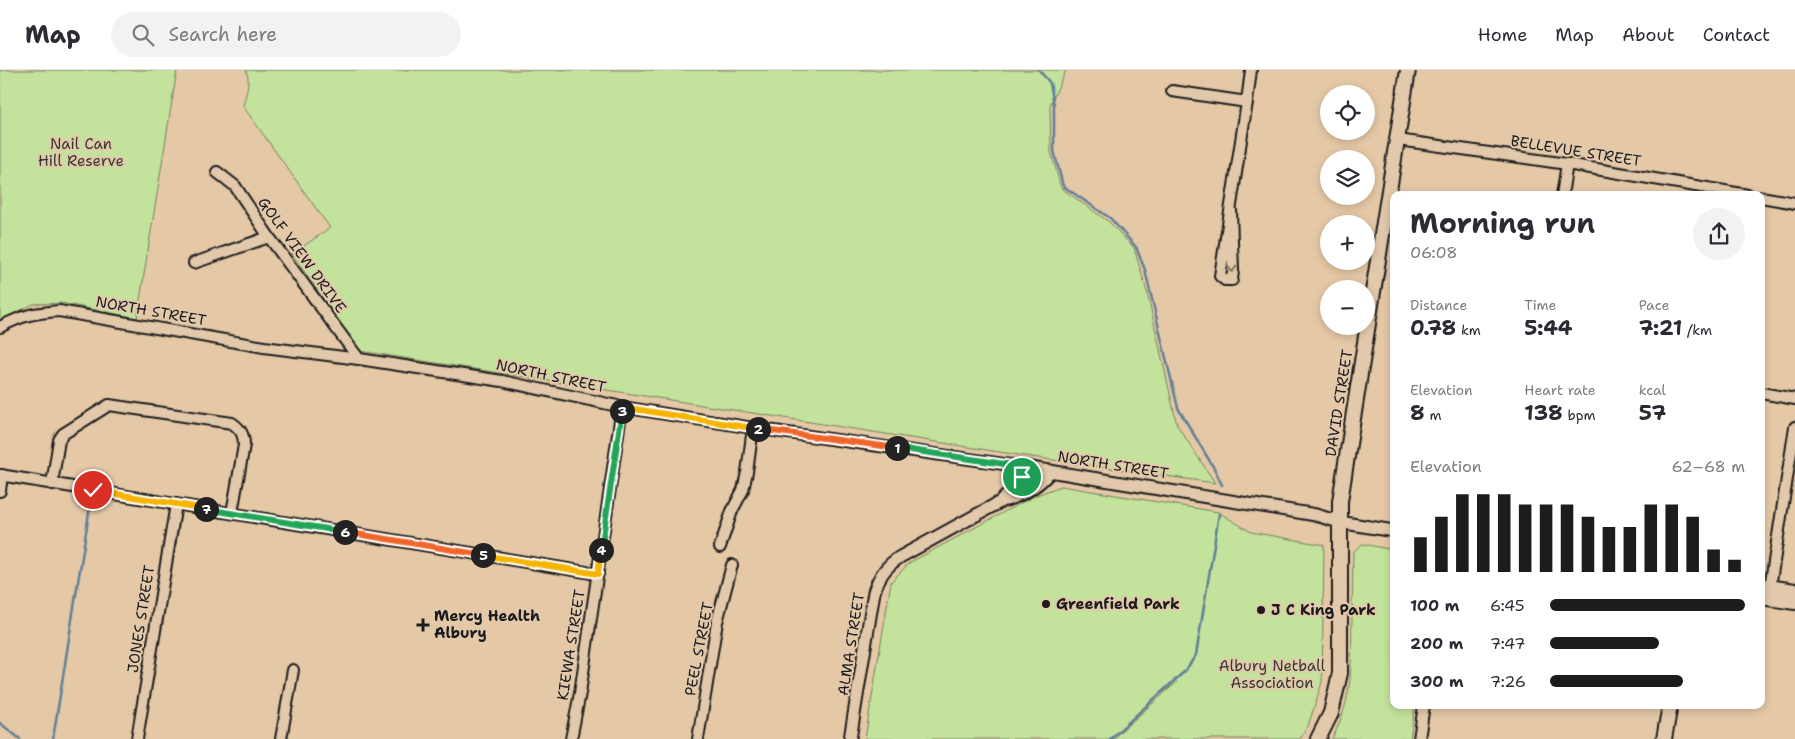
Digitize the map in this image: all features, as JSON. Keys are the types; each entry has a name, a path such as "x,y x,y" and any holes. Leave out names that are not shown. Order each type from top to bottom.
{"main road":[{"name":"DAVID STREET","path":"1318,739 1331,714 1340,673 1340,501 1408,70"},
{"path":"1765,590 1795,591"},
{"path":"1765,590 1795,602"},
{"path":"1664,739 1669,709"}],"street":[{"path":"1220,276 1225,280 1232,280 1230,210 1251,70"},
{"path":"1172,91 1247,102"},
{"name":"BELLEVUE STREET","path":"1398,140 1567,164 1725,191"},
{"path":"1563,191 1567,164"},
{"name":"GOLF VIEW DRIVE","path":"217,172 234,186 359,360"},
{"path":"1765,198 1795,203"},
{"path":"194,263 269,237"},
{"name":"NORTH STREET","path":"0,327 21,316 60,311 264,347 502,381 622,407 1051,471 1306,514 1390,530"},
{"path":"1765,394 1795,399"},
{"path":"52,484 60,440 63,434 109,405 232,423 241,431 244,437 244,445 232,514"},
{"name":"KIEWA STREET","path":"571,739 598,574 622,407"},
{"path":"1765,585 1795,427"},
{"path":"720,547 732,511 743,490 753,428"},
{"name":"ALMA STREET","path":"1000,502 1019,484 1025,467"},
{"name":"ALMA STREET","path":"850,739 874,592 877,581 883,571 900,557 1000,502 1032,489 1051,471"},
{"path":"0,491 1,475 598,574"},
{"name":"JONES STREET","path":"137,739 176,504"},
{"name":"PEEL STREET","path":"698,739 714,637 732,565"},
{"path":"281,739 293,670"},
{"path":"1419,739 1423,709"}],"green space":[{"name":"Nail Can Hill Reserve","path":"0,70 177,70 137,318 61,303 33,304 0,321"},
{"path":"246,70 1066,70 1050,105 1051,152 1061,188 1109,222 1134,248 1147,292 1177,425 1215,483 1025,456 360,351 292,254 330,228 243,106 248,83"},
{"name":"Greenfield Park","path":"1061,486 1218,512 1251,532 1324,545 1322,682 1308,726 1300,739 1112,739 1177,682 1158,696 1110,739 865,739 891,582 909,563 1034,496"},
{"path":"1362,544 1390,549 1390,709 1414,709 1410,739 1332,739 1344,709 1350,680 1353,552"}],"waterway":[{"path":"1039,70 1050,83 1054,105 1054,151 1063,186 1110,218 1136,247 1145,270 1178,408 1222,485"},
{"path":"53,739 92,494"},
{"path":"1110,739 1185,671 1196,655 1219,514"},
{"path":"0,723 20,739"}],"place":[{"name":"Greenfield Park","path":"1046,604"},
{"name":"J C King Park","path":"1261,610"},
{"name":"Mercy Health Albury","path":"423,625"}],"route":[{"path":"93,490 598,574 622,407 1025,467 1022,477"}],"park label":[{"name":"Albury Netball Association","path":"1272,674"}]}
